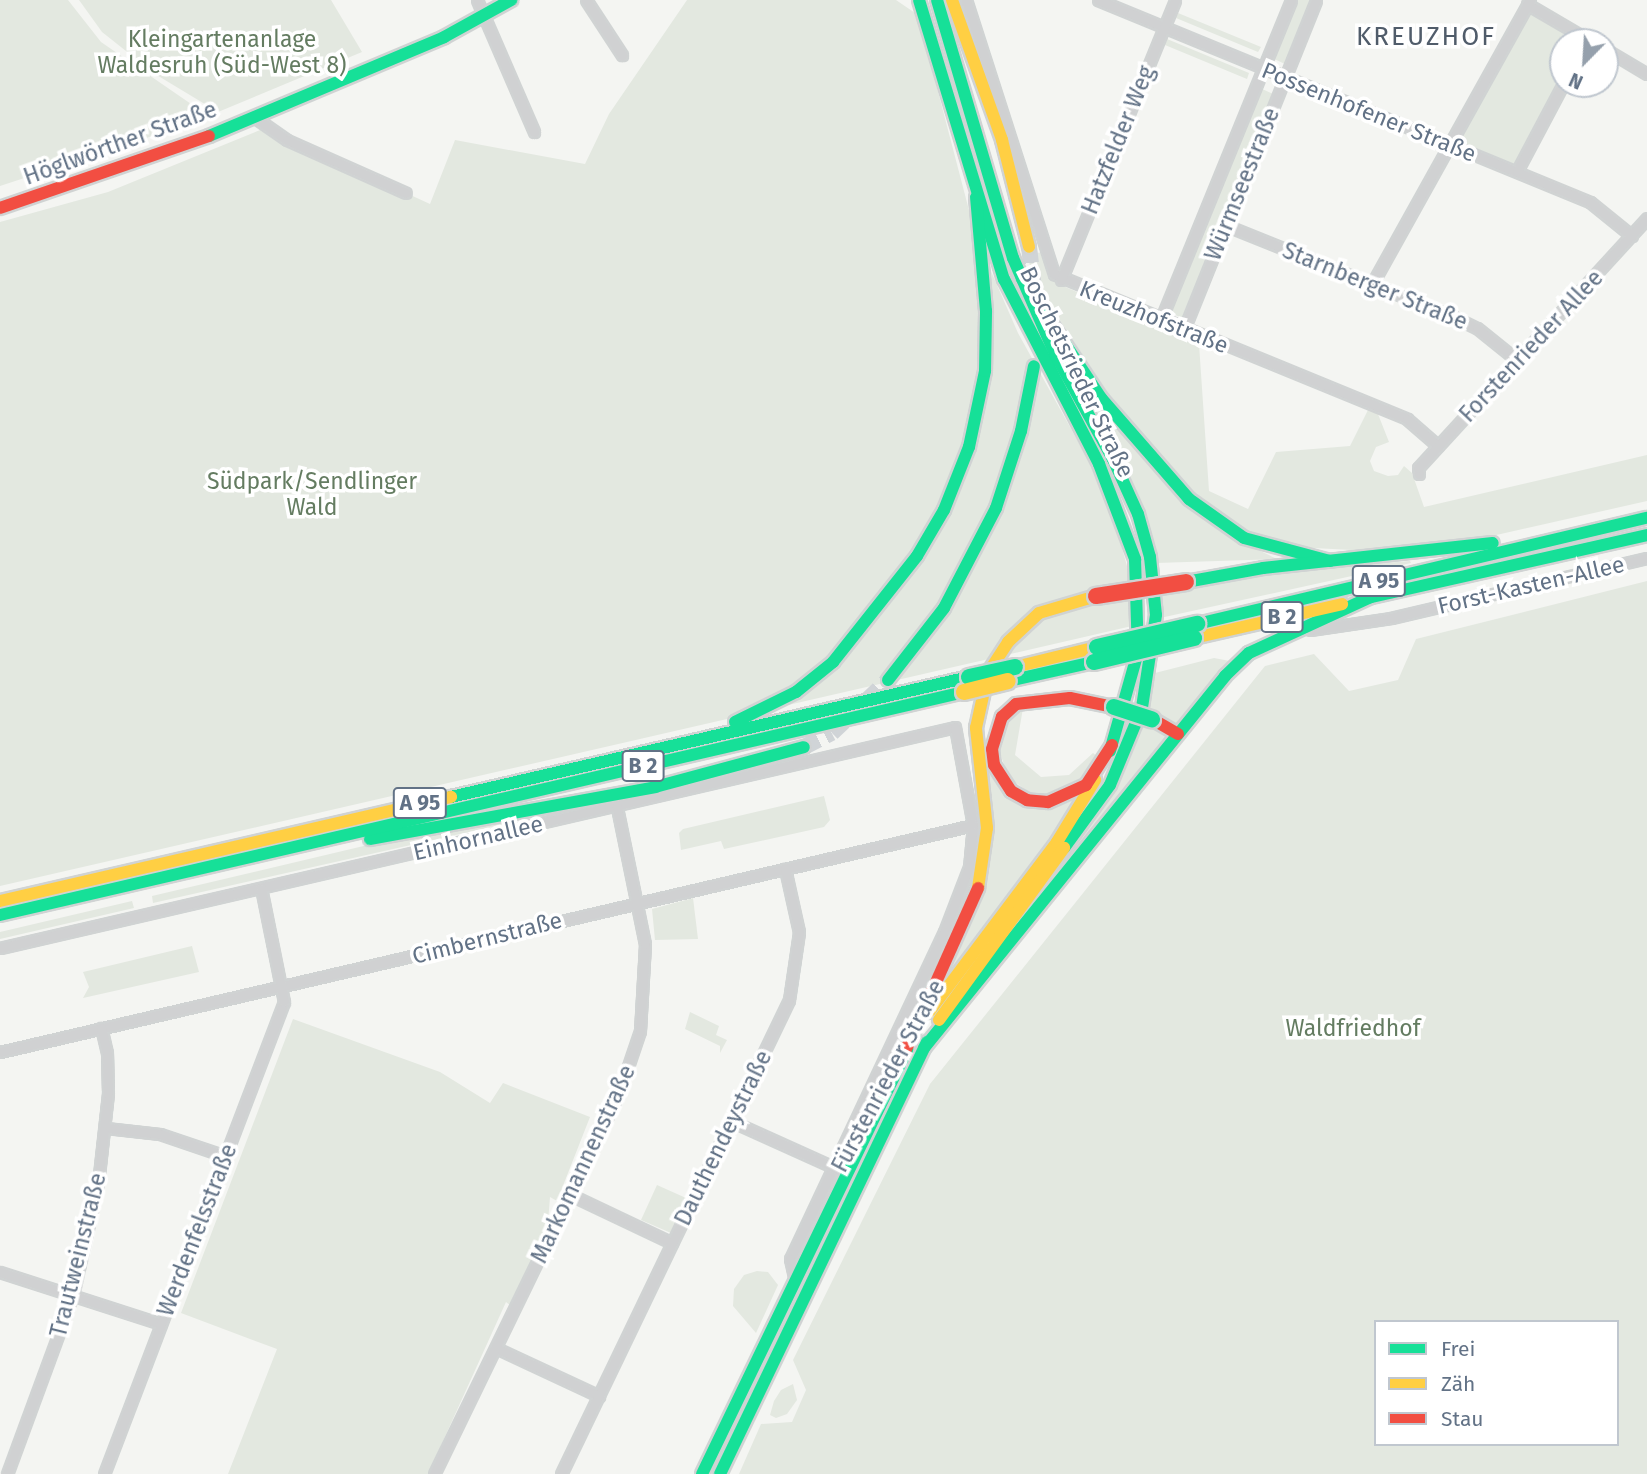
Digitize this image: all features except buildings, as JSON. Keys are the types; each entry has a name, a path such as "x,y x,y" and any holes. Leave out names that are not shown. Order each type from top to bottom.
{"main road":[{"name":"Höglwörther Straße","path":"0,208 157,157 393,60 511,0"},
{"name":"Boschetsrieder Straße","path":"919,0 976,197 1027,331 1123,518 1139,591 1139,652 1130,687"},
{"name":"Boschetsrieder Straße","path":"937,0 1022,279 1138,514 1155,591 1148,684"},
{"path":"952,0 1002,140 1028,247"},
{"path":"697,738 771,707 833,662 909,567 944,509 969,447 985,371 986,311 976,197"},
{"path":"1022,279 1101,398 1189,499 1244,538 1330,561"},
{"path":"888,680 944,608 996,509 1021,431 1034,366"},
{"name":"A 95","path":"0,901 697,738 967,685 1195,631 1647,517"},
{"name":"A 95","path":"1371,597 1647,535"},
{"path":"896,1051 976,894 985,859 987,828 976,728 988,673 1008,642 1039,613 1096,596 1330,561 1562,537"},
{"path":"924,1048 1178,734 1249,653 1371,597"},
{"name":"B 2","path":"1195,631 1371,597"},
{"name":"Fürstenrieder Straße","path":"702,1474 741,1413 924,1048 960,988 1098,804 1131,738 1148,684"},
{"name":"B 2","path":"0,915 967,685"},
{"name":"Fürstenrieder Straße","path":"720,1474 741,1413 840,1170 896,1051 1057,842 1112,745 1130,687"},
{"path":"1112,745 1086,785 1048,802 1027,800 1011,791 994,765 992,749 1002,717 1016,704 1070,698 1114,707 1152,719 1178,734"},
{"path":"323,839 346,844 629,792 804,747"}],"street":[{"path":"477,0 534,132"},
{"path":"586,0 622,55"},
{"name":"Kreuzhofstraße","path":"967,0 1046,258 1061,280 1407,419 1437,446"},
{"name":"Possenhofener Straße","path":"1098,0 1590,202 1632,236"},
{"name":"Hatzfelder Weg","path":"1061,280 1175,0"},
{"name":"Würmseestraße","path":"1161,319 1291,0"},
{"name":"Würmseestraße","path":"1184,328 1316,0"},
{"path":"1372,284 1529,2 1568,28"},
{"path":"1619,57 1647,74"},
{"path":"1517,171 1556,98"},
{"name":"Höglwörther Straße","path":"254,117 287,140 405,193"},
{"name":"Forstenrieder Allee","path":"1419,474 1418,468 1437,446 1647,218"},
{"name":"Starnberger Straße","path":"1225,225 1477,328 1518,361"},
{"name":"Forst-Kasten-Allee","path":"1291,633 1378,620 1647,558"},
{"name":"Fürstenrieder Straße","path":"896,1051 964,884 973,825 955,727"},
{"name":"Einhornallee","path":"0,948 955,727"},
{"name":"Markomannenstraße","path":"434,1474 619,1093 640,1031 646,968 638,902 617,807"},
{"name":"Cimbernstraße","path":"0,1052 973,825"},
{"name":"Dauthendeystraße","path":"561,1474 791,991 799,932 785,869"},
{"path":"261,888 282,986"},
{"name":"Werdenfelsstraße","path":"104,1474 284,1002 282,986"},
{"name":"Trautweinstraße","path":"7,1474 73,1295 106,1128 107,1053 101,1028"},
{"path":"731,1121 840,1170"},
{"path":"106,1128 160,1134 225,1156"},
{"path":"569,1194 672,1243"},
{"path":"0,1272 161,1324"},
{"path":"496,1348 599,1396"}],"green space":[{"path":"0,0 68,0 101,42 210,117 0,186"},
{"name":"Kleingartenanlage Waldesruh (Süd-West 8)","path":"79,0 331,0 362,52 218,112 155,74 102,32"},
{"name":"Südpark/Sendlinger Wald","path":"687,0 896,0 918,15 976,237 1018,333 1091,465 1114,520 1127,566 1132,626 0,886 0,222 108,192 265,128 430,204 455,140 585,164 609,114"},
{"path":"1296,0 1311,0 1285,64 1272,58"},
{"path":"1527,11 1557,28 1549,28 1549,98 1552,98 1515,167 1456,141"},
{"path":"1178,13 1261,47 1258,52 1176,18"},
{"path":"1167,39 1249,73 1247,79 1165,45"},
{"path":"1260,88 1273,94 1182,318 1169,312"},
{"path":"1042,252 1056,283 1199,344 1209,491 1248,509 1276,452 1350,446 1370,406 1376,409 1389,442 1376,447 1370,461 1374,471 1388,476 1398,475 1404,466 1412,473 1424,507 1647,455 1647,501 1492,536 1371,551 1294,547 1245,531 1209,509 1111,398 1039,288 1026,255"},
{"path":"1095,398 1191,509 1221,532 1277,559 1156,563 1085,400"},
{"path":"1411,563 1160,618 1158,581"},
{"name":"Waldfriedhof","path":"1647,581 1647,1474 739,1474 761,1424 792,1422 806,1390 793,1360 930,1084 1265,666 1314,654 1349,691 1398,680 1416,639"},
{"path":"1214,658 1230,661 1053,878 1123,773 1143,723 1155,673"},
{"path":"1023,708 1015,755 1041,777 1069,775 1093,753 1097,756 1080,779 1049,795 1029,792 1009,778 998,748 1004,728"},
{"path":"989,773 1004,791 1053,808 1081,797 952,969 949,967 980,899 985,774"},
{"path":"824,796 830,820 824,827 724,849 721,841 681,850 679,833 683,829"},
{"path":"584,806 153,903 152,896 372,844"},
{"path":"693,898 698,939 655,940 652,909"},
{"path":"132,901 134,908 0,939 0,932"},
{"path":"192,946 199,972 83,998 89,987 83,972"},
{"path":"690,1012 719,1026 716,1035 727,1040 720,1053 720,1046 685,1029"},
{"path":"293,1019 440,1072 490,1103 503,1083 590,1117 557,1201 550,1197 548,1222 527,1274 511,1306 506,1302 428,1474 228,1474 277,1349 181,1313"},
{"path":"657,1185 686,1198 671,1233 641,1220"},
{"path":"757,1271 768,1272 778,1285 756,1333 733,1306 734,1289 744,1275"},
{"path":"793,1384 797,1400 787,1414 776,1418 770,1415 781,1390"}],"tunnel":[{"path":"1029,247 1036,305"},
{"path":"804,747 832,733 888,680"}],"traffic: fast":[{"path":"209,136 444,37 511,0"},
{"path":"919,0 1004,279 1099,464 1135,559 1138,652 1110,751"},
{"path":"937,0 1013,258 1055,354 1113,459 1138,514 1150,557 1156,615 1142,708 1110,785 1064,848"},
{"path":"735,722 796,692 833,662 917,556 944,510 969,447 985,371 986,311 976,197"},
{"path":"1022,279 1101,398 1189,499 1244,538 1330,561"},
{"path":"888,680 944,608 996,508 1021,431 1034,366"},
{"path":"1197,624 1647,518"},
{"path":"1363,599 1647,535"},
{"path":"1186,582 1263,568 1493,543"},
{"path":"924,1048 1225,676 1249,653 1371,597"},
{"path":"1097,647 1197,624"},
{"path":"1094,662 1194,638"},
{"path":"1008,681 1094,662"},
{"path":"969,677 1015,667"},
{"path":"451,797 969,677"},
{"path":"0,915 964,692"},
{"path":"1114,707 1152,719"},
{"path":"370,839 655,787 804,747"},
{"path":"720,1474 927,1042"},
{"path":"702,1474 907,1049"}],"traffic: slow":[{"path":"952,0 1002,140 1029,247"},
{"path":"978,888 987,828 976,728 988,673 1008,642 1039,613 1096,596"},
{"path":"1194,638 1342,604"},
{"path":"1015,667 1097,647"},
{"path":"964,692 1008,681"},
{"path":"929,1012 1057,842 1095,780"},
{"path":"0,901 451,797"},
{"path":"939,1020 1064,848"}],"traffic: jam":[{"path":"0,208 209,136"},
{"path":"1096,596 1186,582"},
{"path":"1112,745 1086,785 1048,802 1027,800 1011,791 994,765 992,749 1002,717 1016,704 1070,698 1114,707"},
{"path":"1152,719 1178,734"},
{"path":"903,1056 978,888"}],"district":[{"name":"KREUZHOF","path":"1426,37"}]}
